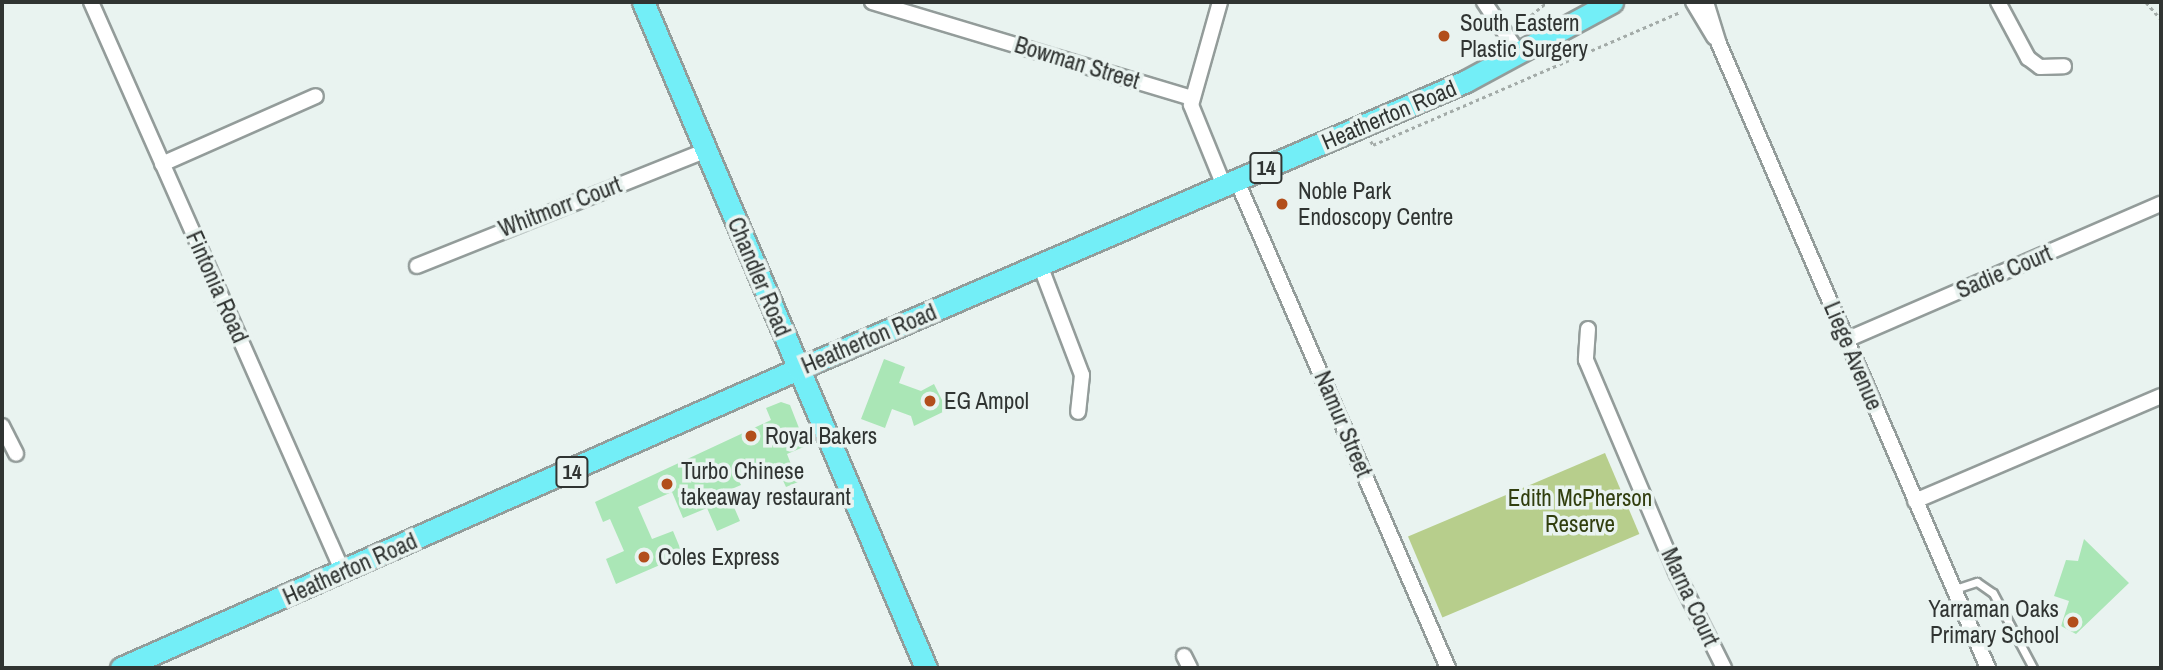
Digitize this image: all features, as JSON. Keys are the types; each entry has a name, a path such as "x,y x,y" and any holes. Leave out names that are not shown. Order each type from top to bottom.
{"main road":[{"name":"Chandler Road","path":"643,2 926,668"},
{"name":"Heatherton Road","path":"121,668 798,369 1520,55 1612,2"}],"street":[{"name":"Fintonia Road","path":"91,2 343,572"},
{"name":"Bowman Street","path":"872,2 1191,98"},
{"path":"1220,2 1191,98 1194,121 1230,183"},
{"path":"1484,2 1520,55"},
{"path":"1998,2 2028,58 2040,67 2064,66"},
{"name":"Liege Avenue","path":"1699,3 1987,668"},
{"path":"162,164 316,96"},
{"name":"Whitmorr Court","path":"416,266 705,151"},
{"name":"Namur Street","path":"1230,183 1448,668"},
{"name":"Sadie Court","path":"1846,340 2161,204"},
{"path":"1040,265 1082,375 1078,412"},
{"name":"Marna Court","path":"1588,329 1586,360 1677,574 1724,668"},
{"path":"1915,501 2161,396"},
{"path":"2,426 16,454"}],"lane":[{"path":"1955,589 1977,582 1993,593 2033,668"}],"path":[{"path":"1520,24 1547,2"},
{"path":"2146,2 2161,19"},
{"path":"1371,140 1373,145 1699,3"}],"green space":[{"name":"Edith McPherson Reserve","path":"1605,453 1639,534 1442,618 1408,537"}],"building":[{"path":"884,359 905,367 899,383 921,391 934,384 947,410 914,426 911,416 892,409 885,428 861,419"},
{"path":"781,402 790,405 806,446 787,454 798,482 786,487 775,463 738,479 741,485 727,491 740,521 717,531 707,508 683,518 672,492 638,507 652,539 673,531 683,555 616,584 606,559 624,551 610,519 603,522 595,502 771,420 766,408"},
{"path":"2084,539 2129,583 2076,634 2061,626 2069,601 2054,596 2066,560 2078,561"}],"place":[{"name":"South Eastern Plastic Surgery","path":"1444,36"},
{"name":"Noble Park Endoscopy Centre","path":"1282,204"},
{"name":"EG Ampol","path":"930,401"},
{"name":"Royal Bakers","path":"751,436"},
{"name":"Turbo Chinese takeaway restaurant","path":"667,484"},
{"name":"Coles Express","path":"644,557"},
{"name":"Yarraman Oaks Primary School","path":"2073,622"}]}
